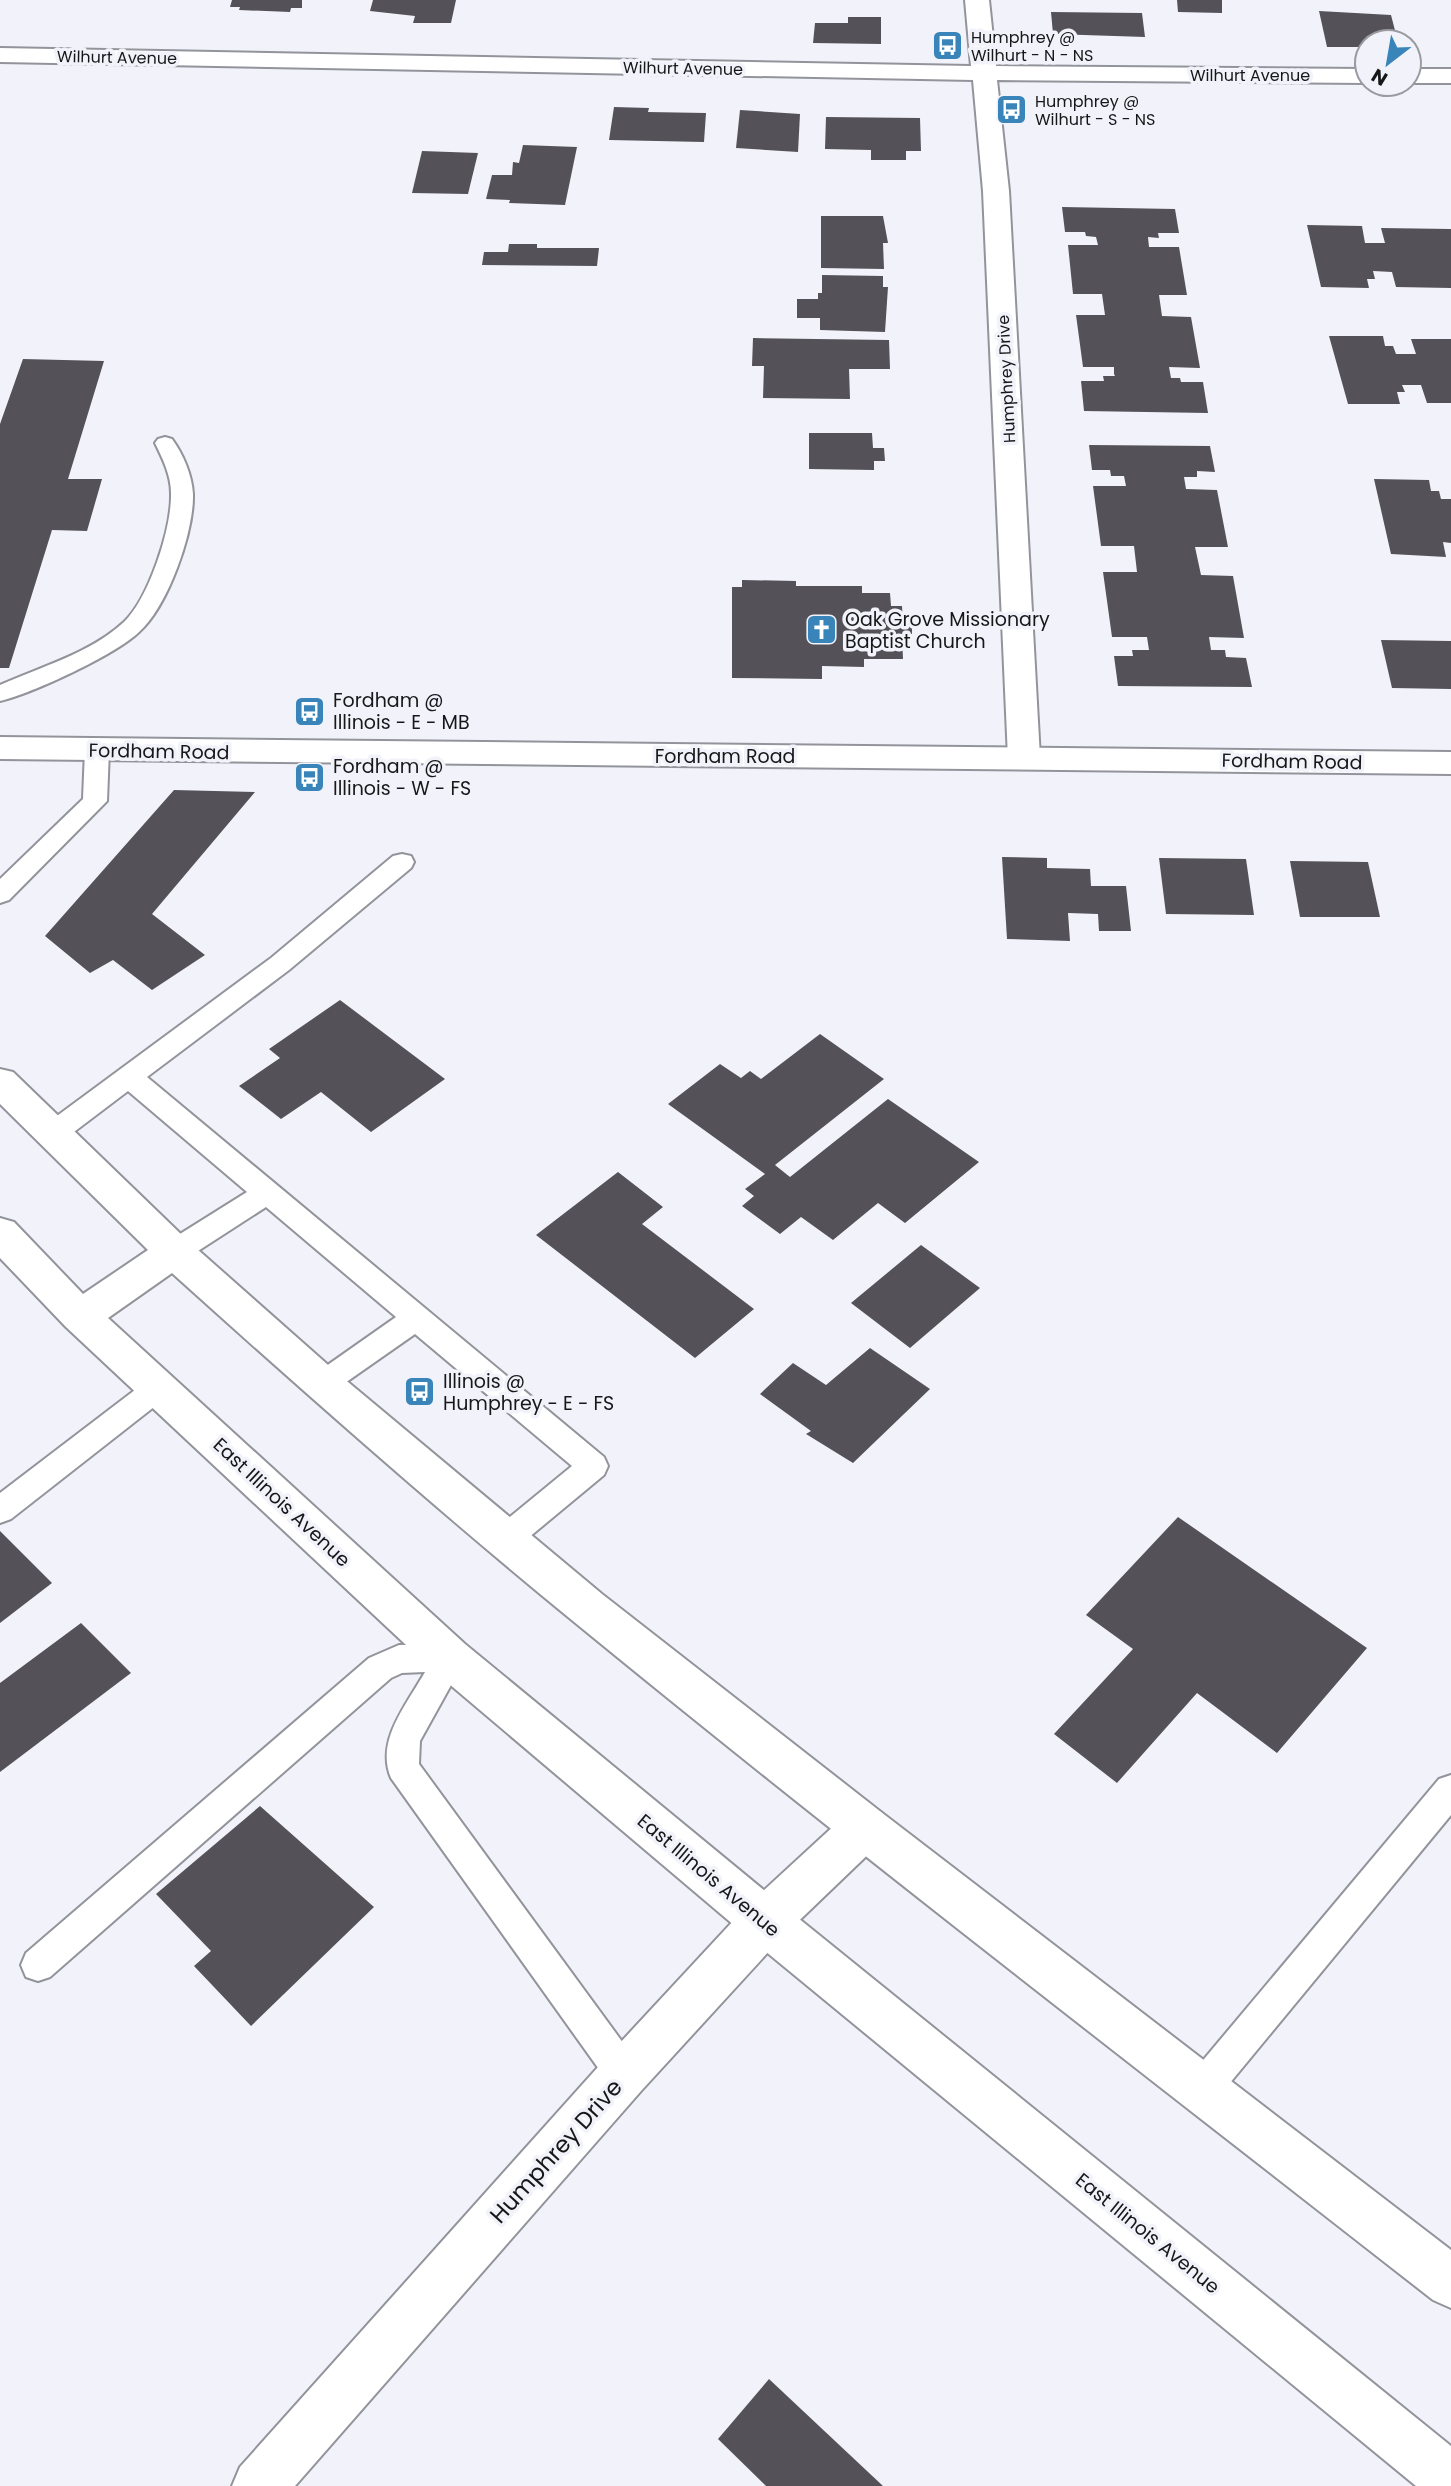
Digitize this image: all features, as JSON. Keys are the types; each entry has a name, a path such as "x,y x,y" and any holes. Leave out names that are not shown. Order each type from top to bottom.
{"street":[{"name":"Humphrey Drive","path":"977,0 996,191 1024,758"},
{"name":"Wilhurt Avenue","path":"0,55 983,73 1353,76"},
{"path":"1423,76 1451,76"},
{"name":"Fordham Road","path":"0,748 1451,763"},
{"path":"0,1082 174,1252 322,1384 587,1607 865,1827 1451,2282"},
{"name":"East Illinois Avenue","path":"0,1233 80,1316 450,1658 765,1921 1451,2480"},
{"path":"80,1316 174,1252"},
{"name":"Humphrey Drive","path":"259,2486 624,2074 765,1921 865,1827"}],"lane":[{"path":"0,694 103,646 133,626 159,586 180,516 182,493 176,463 165,443"},
{"path":"0,894 95,801 97,750"},
{"path":"52,1134 269,972 402,862"},
{"path":"129,1077 593,1466 505,1539"},
{"path":"174,1252 267,1193"},
{"path":"322,1384 416,1318"},
{"path":"0,1510 158,1388"},
{"path":"38,1965 380,1668 399,1659 450,1658"},
{"path":"450,1658 404,1739 403,1768 624,2074"},
{"path":"1202,2089 1451,1790"}],"building":[{"path":"232,0 302,0 302,8 291,8 290,12 239,10 240,7 230,7"},
{"path":"373,0 456,0 451,23 413,23 415,16 370,11"},
{"path":"1177,0 1222,0 1222,13 1178,12"},
{"path":"1319,11 1391,15 1394,28 1353,28 1353,47 1327,47"},
{"path":"1051,12 1142,13 1145,37 1053,34"},
{"path":"848,17 881,17 881,44 813,43 815,23 848,23"},
{"path":"614,107 649,108 648,112 706,113 704,142 609,140"},
{"path":"740,110 800,114 798,152 736,148"},
{"path":"826,117 920,118 921,151 906,151 906,160 871,160 871,150 825,149"},
{"path":"523,145 577,147 565,205 509,203 510,200 486,199 492,175 512,175 513,162 519,163"},
{"path":"422,151 478,153 468,194 412,193"},
{"path":"1062,207 1175,209 1179,233 1158,233 1159,238 1148,237 1149,247 1179,247 1187,295 1159,295 1162,316 1191,317 1200,368 1169,367 1171,378 1180,378 1181,382 1203,382 1208,413 1084,411 1081,381 1104,381 1103,376 1115,376 1114,367 1083,367 1076,315 1105,315 1102,294 1073,294 1068,245 1098,245 1096,237 1086,236 1085,232 1065,232"},
{"path":"821,216 883,216 888,243 883,243 884,269 821,268"},
{"path":"1307,225 1362,226 1365,243 1385,243 1381,228 1451,229 1451,288 1396,287 1392,272 1373,271 1375,279 1367,279 1369,288 1321,287"},
{"path":"509,244 537,244 537,248 599,248 597,266 482,265 484,252 508,252"},
{"path":"822,275 883,276 883,287 888,287 885,332 820,330 820,318 797,318 797,299 818,299 818,293 822,293"},
{"path":"1329,336 1383,336 1385,346 1393,346 1396,354 1416,354 1411,339 1451,339 1451,403 1427,403 1421,385 1402,385 1405,392 1397,392 1400,404 1348,404"},
{"path":"753,338 889,340 890,369 849,369 850,399 763,398 764,366 752,366"},
{"path":"23,359 104,361 68,479 102,479 87,531 52,530 9,668 0,668 0,424"},
{"path":"809,433 872,433 873,448 884,448 885,461 874,461 874,470 809,469"},
{"path":"1089,445 1210,446 1215,472 1197,471 1197,477 1184,477 1186,489 1217,490 1228,547 1195,547 1201,575 1233,576 1244,638 1209,637 1211,650 1225,650 1226,657 1246,658 1252,687 1118,686 1114,656 1133,656 1132,650 1149,650 1147,637 1112,637 1103,572 1137,572 1134,546 1101,546 1093,486 1126,486 1124,476 1111,476 1110,470 1092,470"},
{"path":"1374,479 1429,480 1431,491 1439,491 1441,499 1451,499 1451,543 1443,542 1446,557 1391,554"},
{"name":"Oak Grove Missionary Baptist Church","path":"742,580 796,581 796,586 862,586 862,593 890,593 891,606 902,606 903,625 912,625 912,636 902,636 903,659 864,659 864,667 822,666 822,679 732,678 732,587 742,587"},
{"path":"1381,640 1451,641 1451,689 1392,688"},
{"path":"174,790 255,792 152,914 205,955 152,990 113,960 90,973 45,936"},
{"path":"1002,857 1047,858 1047,868 1090,869 1091,886 1126,886 1131,931 1099,931 1098,914 1068,913 1070,941 1007,939"},
{"path":"1159,858 1246,859 1254,915 1166,914"},
{"path":"1290,861 1368,862 1380,917 1300,917"},
{"path":"340,1000 445,1079 371,1132 321,1092 281,1119 239,1086 280,1058 269,1049"},
{"path":"820,1034 884,1079 775,1165 790,1177 888,1099 979,1162 905,1223 878,1203 833,1240 801,1217 780,1234 742,1206 754,1196 745,1189 765,1174 668,1104 720,1064 741,1078 750,1071 761,1079"},
{"path":"618,1172 663,1207 642,1224 754,1309 695,1358 536,1235"},
{"path":"921,1245 980,1288 910,1348 851,1303"},
{"path":"870,1348 930,1389 853,1463 806,1434 811,1431 760,1394 793,1363 826,1385"},
{"path":"1178,1517 1367,1648 1277,1753 1197,1693 1117,1783 1054,1734 1133,1649 1086,1615"},
{"path":"0,1531 52,1583 0,1623"},
{"path":"81,1623 131,1673 0,1772 0,1683"},
{"path":"260,1806 374,1907 251,2026 194,1966 211,1951 156,1894"},
{"path":"769,2379 883,2486 766,2486 718,2439"}],"place":[{"name":"Humphrey @ Wilhurt - N - NS","path":"948,46"},
{"name":"Humphrey @ Wilhurt - S - NS","path":"1012,110"},
{"name":"Oak Grove Missionary Baptist Church","path":"822,630"},
{"name":"Fordham @ Illinois - E - MB","path":"310,711"},
{"name":"Fordham @ Illinois - W - FS","path":"310,777"},
{"name":"Illinois @ Humphrey - E - FS","path":"420,1392"}]}
